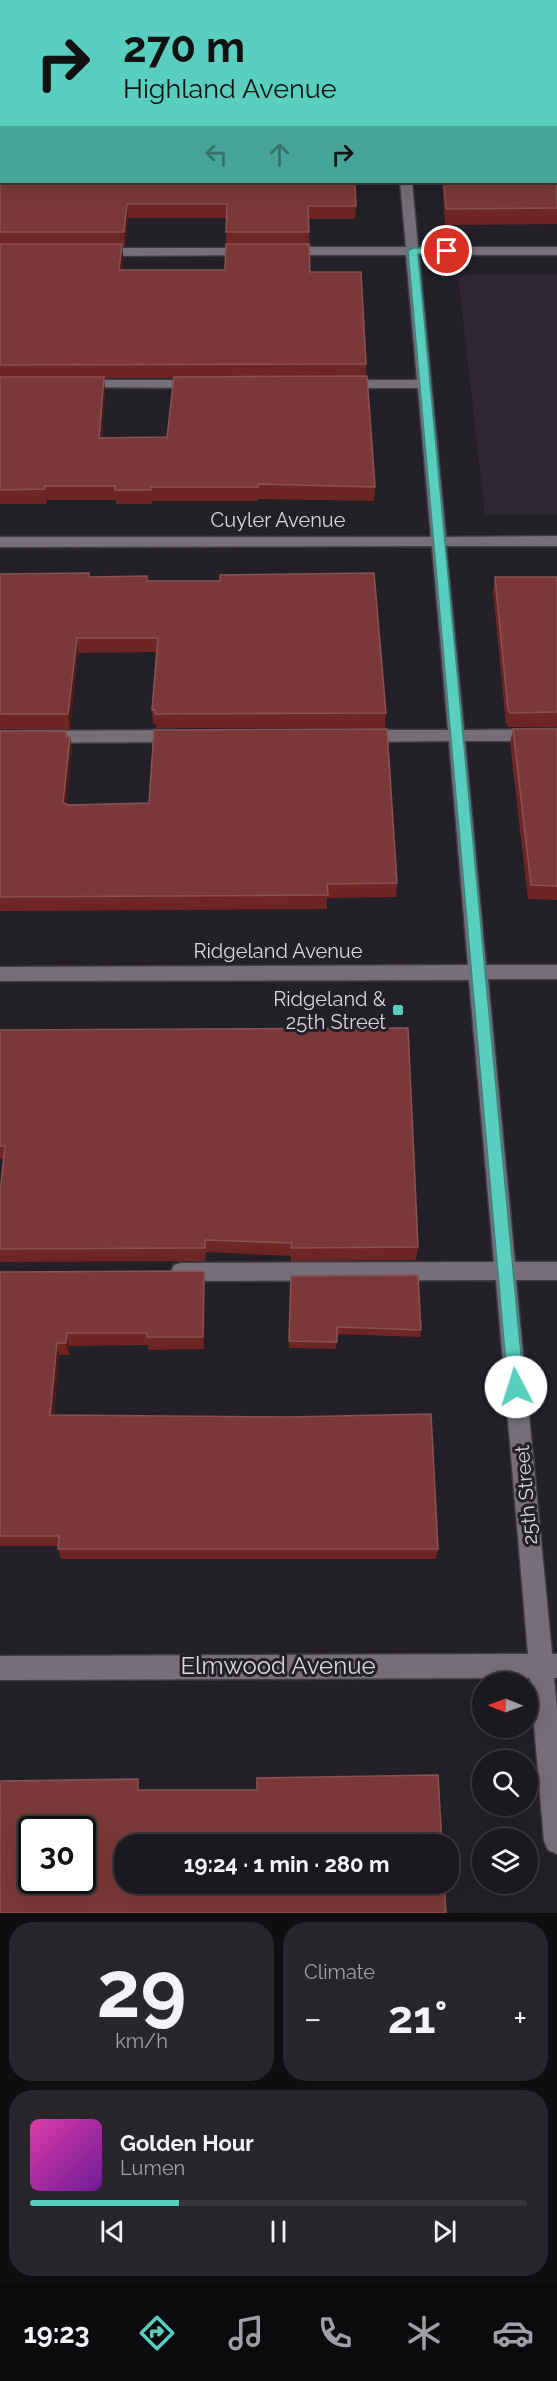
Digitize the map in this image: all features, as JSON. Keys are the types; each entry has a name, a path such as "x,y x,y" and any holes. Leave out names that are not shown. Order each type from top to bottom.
{"street":[{"name":"25th Street","path":"406,183 506,1271 549,1666 557,1841"},
{"path":"83,252 557,251"},
{"path":"70,384 211,384"},
{"path":"328,384 425,384"},
{"name":"Cuyler Avenue","path":"0,542 557,541"},
{"path":"351,736 557,735"},
{"path":"0,737 199,736"},
{"name":"Ridgeland Avenue","path":"0,974 557,972"},
{"path":"155,1272 557,1271"},
{"name":"Elmwood Avenue","path":"0,1668 549,1666"}],"shaded area":[{"path":"458,275 557,275 557,514 485,514"}],"building":[{"path":"0,183 355,183 356,206 308,206 309,232 226,232 227,204 127,204 124,232 0,232"},
{"path":"444,183 557,183 557,208 446,209"},
{"path":"0,244 122,244 119,270 225,270 226,244 309,244 310,272 361,272 366,364 0,365"},
{"path":"367,376 375,487 258,484 258,487 151,487 151,490 115,490 115,486 45,486 45,489 0,490 0,377 104,377 99,438 167,437 174,377"},
{"path":"89,573 89,577 147,576 147,581 220,581 220,575 374,573 386,713 155,714 155,710 152,710 158,638 77,638 68,714 0,714 0,574"},
{"path":"495,577 557,577 557,712 510,713 508,709"},
{"path":"387,729 397,883 327,884 328,895 0,897 0,731 66,731 66,737 70,737 63,803 69,805 149,803 154,730"},
{"path":"513,729 557,729 557,886 531,885"},
{"path":"408,1028 418,1247 291,1248 292,1243 205,1240 205,1248 0,1249 0,1193 5,1146 0,1146 0,1030"},
{"path":"204,1271 203,1337 147,1337 147,1333 67,1333 66,1343 57,1343 50,1415 288,1417 431,1414 438,1549 58,1549 59,1536 0,1536 0,1272"},
{"path":"418,1275 421,1330 337,1327 337,1342 289,1341 291,1276"},
{"path":"438,1775 441,1834 114,1834 114,1894 445,1894 446,1913 0,1913 0,1781 138,1779 138,1790 257,1790 257,1778"}],"place":[{"name":"Ridgeland & 25th Street","path":"398,1010"}],"route":[{"path":"447,251 413,251 516,1387"}]}
